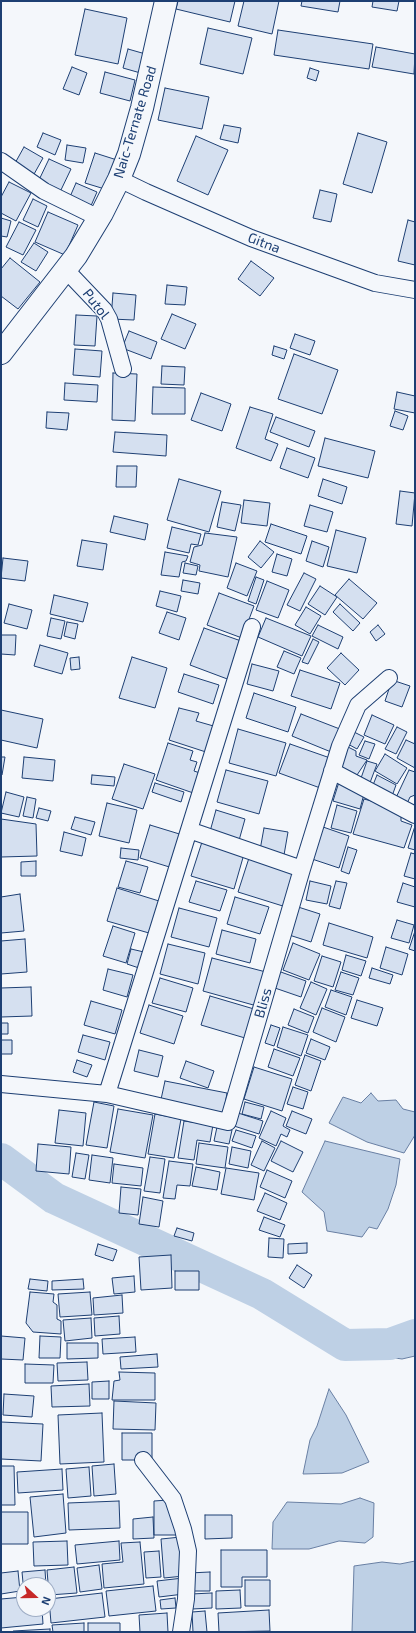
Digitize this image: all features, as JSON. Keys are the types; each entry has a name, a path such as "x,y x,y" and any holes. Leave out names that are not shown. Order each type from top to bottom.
{"main road":[{"name":"Naic-Ternate Road","path":"1,353 76,256 99,218 119,179 129,154 142,108 166,1"}],"street":[{"path":"1,161 44,191 99,218"},
{"name":"Gitna","path":"119,179 251,238 375,283 415,290"},
{"name":"Putol","path":"65,269 104,310 109,319 123,369"},
{"path":"107,1094 252,627"},
{"name":"Bliss","path":"1,1084 107,1094 228,1122 302,868 340,746 358,705 389,678"},
{"path":"332,771 415,815"},
{"path":"189,830 302,868"},
{"path":"143,1460 173,1499 183,1529 188,1551 186,1599 181,1632"}],"water":[{"path":"371,1093 378,1101 396,1100 403,1109 415,1112 415,1135 404,1153 367,1142 329,1123 343,1097 361,1103"},
{"path":"325,1141 400,1159 396,1185 388,1209 377,1229 369,1227 362,1237 327,1231 324,1212 302,1192"},
{"path":"415,1321 415,1356 402,1359 368,1354 345,1345 394,1334"},
{"path":"329,1389 346,1415 369,1462 342,1473 303,1474 310,1440 317,1426"},
{"path":"360,1498 374,1503 373,1537 365,1543 339,1541 309,1549 272,1549 273,1522 287,1502 341,1504"},
{"path":"415,1561 415,1632 352,1632 354,1566 382,1562 400,1564"}],"building":[{"path":"178,1 235,1 230,22 176,9"},
{"path":"244,1 279,1 272,34 238,26"},
{"path":"302,1 340,1 338,12 301,6"},
{"path":"373,1 399,1 397,11 372,7"},
{"path":"85,9 127,18 118,64 75,55"},
{"path":"208,28 252,38 243,74 200,64"},
{"path":"278,30 373,44 369,69 274,55"},
{"path":"376,47 415,54 414,74 372,67"},
{"path":"128,49 149,55 144,74 123,68"},
{"path":"72,67 87,73 79,95 63,89"},
{"path":"310,68 319,71 316,81 307,78"},
{"path":"105,72 135,80 130,101 100,93"},
{"path":"165,88 209,97 202,129 158,120"},
{"path":"224,125 241,128 238,143 220,139"},
{"path":"43,133 61,140 55,155 37,147"},
{"path":"358,133 387,142 372,193 343,184"},
{"path":"196,136 228,150 208,195 177,181"},
{"path":"67,145 86,148 83,163 65,160"},
{"path":"24,147 43,158 33,176 14,165"},
{"path":"95,153 117,160 108,190 85,183"},
{"path":"49,159 71,169 60,192 38,182"},
{"path":"9,182 31,193 16,221 1,213 1,197"},
{"path":"76,183 97,192 90,208 69,199"},
{"path":"320,190 337,194 331,222 313,218"},
{"path":"33,199 47,206 38,227 23,220"},
{"path":"48,212 78,225 65,255 35,242"},
{"path":"1,218 11,221 7,237 1,236"},
{"path":"408,220 415,222 415,265 398,261"},
{"path":"19,222 36,230 23,255 6,247"},
{"path":"34,243 48,252 36,271 21,262"},
{"path":"10,258 40,282 18,309 1,296 1,269"},
{"path":"251,261 274,278 260,296 238,279"},
{"path":"167,285 187,287 185,305 165,304"},
{"path":"113,293 136,295 134,320 111,319"},
{"path":"172,314 196,324 185,349 161,339"},
{"path":"76,315 97,316 95,346 74,345"},
{"path":"129,331 157,342 151,359 122,348"},
{"path":"295,334 315,341 310,355 290,348"},
{"path":"274,346 287,350 284,359 272,355"},
{"path":"75,349 102,351 100,377 73,375"},
{"path":"294,354 338,370 322,414 278,399"},
{"path":"162,366 185,367 184,385 161,384"},
{"path":"113,373 137,374 135,421 112,420"},
{"path":"65,383 98,385 97,402 64,400"},
{"path":"153,387 185,388 185,414 152,414"},
{"path":"397,392 415,396 415,413 394,409"},
{"path":"201,393 231,404 222,431 191,420"},
{"path":"250,407 273,414 265,439 278,444 271,461 236,448"},
{"path":"395,411 408,416 403,430 390,426"},
{"path":"47,412 69,413 67,430 46,428"},
{"path":"276,417 315,431 309,447 270,432"},
{"path":"115,432 167,435 166,456 113,452"},
{"path":"325,438 375,451 368,478 318,466"},
{"path":"287,448 315,458 308,478 280,468"},
{"path":"117,466 137,466 136,487 116,487"},
{"path":"179,479 221,491 209,532 167,520"},
{"path":"323,479 347,487 342,504 318,496"},
{"path":"400,491 415,493 412,526 396,524"},
{"path":"244,500 270,503 267,526 241,523"},
{"path":"222,502 241,505 235,531 217,527"},
{"path":"310,505 333,512 327,532 304,526"},
{"path":"114,516 148,524 145,540 110,532"},
{"path":"271,524 307,536 301,554 265,542"},
{"path":"172,527 201,534 198,545 191,544 189,553 167,548"},
{"path":"336,530 366,538 357,573 327,566"},
{"path":"205,533 237,537 228,577 199,571 200,565 190,562 194,547 202,545"},
{"path":"82,540 107,544 103,570 77,566"},
{"path":"260,541 274,552 261,568 248,557"},
{"path":"312,541 329,547 323,567 306,561"},
{"path":"165,552 188,556 186,561 182,562 179,577 161,575"},
{"path":"277,554 292,559 287,576 272,572"},
{"path":"3,558 28,561 25,581 1,578"},
{"path":"185,563 198,566 196,575 183,573"},
{"path":"236,563 257,571 247,596 227,588"},
{"path":"304,573 316,579 300,611 287,605"},
{"path":"256,577 264,580 256,604 248,601"},
{"path":"349,579 377,603 363,619 335,595"},
{"path":"183,580 200,583 198,594 181,591"},
{"path":"267,581 289,590 278,618 256,610"},
{"path":"320,586 337,597 325,615 308,604"},
{"path":"160,591 181,596 177,612 156,606"},
{"path":"219,593 254,606 242,638 207,625"},
{"path":"54,595 88,603 83,622 50,614"},
{"path":"9,604 32,610 27,629 4,623"},
{"path":"340,604 360,623 353,631 333,612"},
{"path":"306,607 321,616 310,634 295,625"},
{"path":"167,612 186,618 179,640 159,633"},
{"path":"51,618 65,621 61,639 47,636"},
{"path":"266,618 311,636 302,656 258,637"},
{"path":"67,622 78,624 75,639 64,636"},
{"path":"318,625 343,637 338,649 312,636"},
{"path":"378,625 385,634 376,641 370,632"},
{"path":"204,628 244,642 230,680 190,665"},
{"path":"1,635 16,635 15,655 1,654"},
{"path":"313,639 319,642 308,664 302,662"},
{"path":"40,645 68,653 62,674 34,666"},
{"path":"284,651 301,658 294,674 277,667"},
{"path":"341,653 359,670 345,685 327,668"},
{"path":"79,657 80,669 71,670 70,658"},
{"path":"132,657 167,668 155,708 119,698"},
{"path":"252,664 279,671 273,691 247,684"},
{"path":"300,670 340,683 331,709 291,696"},
{"path":"184,674 219,685 213,704 178,692"},
{"path":"392,680 410,686 402,707 385,701"},
{"path":"254,693 296,707 288,732 246,718"},
{"path":"179,708 199,713 196,721 217,727 209,753 169,740"},
{"path":"1,710 43,719 37,748 1,740"},
{"path":"301,714 345,731 336,754 292,736"},
{"path":"372,715 394,725 385,744 364,735"},
{"path":"397,727 407,732 396,754 385,749"},
{"path":"238,729 286,743 276,776 229,763"},
{"path":"352,731 364,737 357,749 346,743"},
{"path":"406,740 415,744 415,768 397,758"},
{"path":"365,741 375,744 369,759 359,755"},
{"path":"168,743 193,751 190,760 197,762 194,771 206,775 199,795 156,780"},
{"path":"290,744 333,759 323,789 279,773"},
{"path":"346,746 356,751 356,756 367,760 357,775 337,767"},
{"path":"385,754 407,768 397,784 375,771"},
{"path":"1,757 5,757 2,775 1,774"},
{"path":"24,757 55,760 53,781 22,778"},
{"path":"367,761 377,764 368,788 360,781"},
{"path":"124,764 155,774 143,809 112,799"},
{"path":"226,770 268,781 259,814 217,802"},
{"path":"409,770 415,772 415,795 410,797 405,808 394,802"},
{"path":"92,775 115,777 114,786 91,784"},
{"path":"377,775 396,785 391,799 371,790"},
{"path":"339,782 365,790 360,809 333,801"},
{"path":"155,783 184,792 181,802 152,792"},
{"path":"6,792 24,797 19,817 1,813"},
{"path":"27,797 36,799 33,818 23,816"},
{"path":"364,799 401,809 401,821 412,825 404,848 353,834"},
{"path":"107,803 137,810 129,843 99,836"},
{"path":"337,805 357,811 351,833 331,828"},
{"path":"39,808 51,811 48,821 36,818"},
{"path":"216,810 245,819 238,844 209,835"},
{"path":"75,817 95,822 91,835 71,829"},
{"path":"1,819 36,824 37,856 1,857"},
{"path":"150,825 186,836 176,869 140,858"},
{"path":"415,826 415,850 408,848"},
{"path":"323,827 349,836 339,868 312,859"},
{"path":"264,828 288,832 284,855 260,850"},
{"path":"64,832 86,838 82,856 60,851"},
{"path":"202,842 244,854 234,889 191,876"},
{"path":"348,847 357,850 349,874 341,871"},
{"path":"121,848 139,850 138,860 120,858"},
{"path":"411,853 415,854 415,879 404,876"},
{"path":"249,858 297,872 286,907 238,892"},
{"path":"36,861 36,876 21,876 21,862"},
{"path":"126,861 148,867 140,893 118,887"},
{"path":"196,881 227,890 220,911 189,902"},
{"path":"310,881 331,886 327,904 306,900"},
{"path":"336,881 347,883 340,909 329,906"},
{"path":"403,883 415,887 415,907 397,902"},
{"path":"117,888 159,901 149,933 107,921"},
{"path":"20,894 24,931 1,933 1,897"},
{"path":"235,897 269,907 260,934 227,924"},
{"path":"295,906 320,914 311,942 286,934"},
{"path":"179,908 217,918 209,947 171,937"},
{"path":"397,920 414,925 409,943 391,938"},
{"path":"329,923 373,937 367,958 323,945"},
{"path":"113,926 135,933 126,963 103,956"},
{"path":"222,930 256,939 250,963 216,954"},
{"path":"415,931 415,951 409,949"},
{"path":"25,939 27,972 1,974 1,941"},
{"path":"293,943 320,954 309,980 283,970"},
{"path":"168,944 205,953 198,984 160,974"},
{"path":"386,947 408,954 402,975 380,968"},
{"path":"131,949 144,952 139,968 127,964"},
{"path":"346,955 366,961 361,976 342,970"},
{"path":"322,956 341,962 333,987 314,981"},
{"path":"212,958 266,972 257,1006 203,991"},
{"path":"372,968 393,975 390,984 369,978"},
{"path":"108,969 133,975 127,997 103,990"},
{"path":"278,971 306,981 301,997 272,987"},
{"path":"341,972 359,978 353,995 335,990"},
{"path":"160,978 193,988 186,1012 152,1003"},
{"path":"311,982 327,989 316,1015 300,1008"},
{"path":"31,987 32,1016 1,1017 1,988"},
{"path":"331,990 352,997 346,1015 325,1007"},
{"path":"210,996 254,1009 245,1038 201,1025"},
{"path":"357,1000 383,1008 377,1026 351,1018"},
{"path":"91,1001 122,1010 115,1034 84,1025"},
{"path":"149,1005 183,1016 174,1044 140,1033"},
{"path":"322,1008 345,1017 336,1042 313,1032"},
{"path":"294,1009 314,1017 308,1033 288,1025"},
{"path":"1,1023 8,1023 8,1034 1,1034"},
{"path":"271,1025 280,1028 274,1046 265,1043"},
{"path":"283,1027 308,1035 301,1056 277,1047"},
{"path":"83,1035 110,1042 105,1060 78,1052"},
{"path":"311,1039 330,1047 325,1060 306,1053"},
{"path":"1,1040 12,1040 12,1054 1,1054"},
{"path":"274,1049 300,1058 293,1076 268,1067"},
{"path":"139,1050 163,1056 158,1077 134,1071"},
{"path":"305,1055 321,1061 311,1091 295,1085"},
{"path":"77,1060 92,1065 87,1077 73,1072"},
{"path":"186,1061 214,1071 208,1088 180,1078"},
{"path":"254,1067 292,1079 282,1111 244,1099"},
{"path":"165,1081 227,1093 223,1116 160,1104"},
{"path":"293,1087 308,1092 303,1109 287,1104"},
{"path":"94,1102 114,1106 107,1148 86,1145"},
{"path":"245,1102 264,1107 261,1119 242,1114"},
{"path":"118,1109 153,1115 145,1158 110,1152"},
{"path":"59,1110 86,1113 83,1146 55,1143"},
{"path":"271,1111 286,1118 283,1126 290,1130 287,1137 281,1134 276,1146 259,1138"},
{"path":"292,1111 312,1119 306,1134 286,1126"},
{"path":"238,1113 263,1121 259,1134 234,1126"},
{"path":"155,1114 181,1119 174,1158 148,1154"},
{"path":"184,1121 213,1125 210,1142 197,1140 194,1160 178,1158"},
{"path":"217,1127 232,1130 229,1144 214,1141"},
{"path":"236,1130 256,1136 252,1148 232,1141"},
{"path":"262,1141 275,1148 264,1171 251,1165"},
{"path":"281,1141 303,1152 293,1172 271,1161"},
{"path":"199,1143 228,1147 225,1168 196,1164"},
{"path":"38,1144 71,1147 69,1174 36,1171"},
{"path":"232,1147 251,1151 248,1168 229,1164"},
{"path":"76,1153 89,1155 85,1179 72,1177"},
{"path":"92,1155 113,1158 110,1183 89,1180"},
{"path":"150,1157 165,1159 160,1193 144,1191"},
{"path":"169,1161 193,1164 190,1186 177,1185 175,1199 163,1198"},
{"path":"114,1164 143,1168 141,1186 112,1183"},
{"path":"196,1167 220,1172 217,1190 192,1186"},
{"path":"226,1168 259,1173 254,1200 221,1194"},
{"path":"267,1170 292,1181 285,1198 260,1187"},
{"path":"121,1187 141,1189 138,1215 119,1213"},
{"path":"265,1193 287,1203 280,1220 257,1211"},
{"path":"143,1197 163,1201 159,1227 139,1224"},
{"path":"264,1217 285,1225 280,1237 259,1230"},
{"path":"177,1228 194,1233 192,1241 174,1236"},
{"path":"269,1238 284,1239 283,1258 268,1257"},
{"path":"307,1243 307,1253 288,1254 288,1244"},
{"path":"98,1244 117,1250 113,1261 95,1255"},
{"path":"171,1255 172,1288 141,1290 139,1257"},
{"path":"297,1265 312,1275 304,1288 289,1278"},
{"path":"175,1271 199,1271 199,1290 175,1290"},
{"path":"134,1276 135,1292 114,1294 112,1278"},
{"path":"30,1279 48,1281 47,1291 28,1289"},
{"path":"83,1279 84,1289 52,1290 52,1281"},
{"path":"30,1292 54,1294 53,1302 57,1305 57,1319 61,1321 61,1334 33,1332 26,1323"},
{"path":"90,1292 92,1315 60,1317 58,1294"},
{"path":"122,1295 123,1313 94,1315 93,1298"},
{"path":"119,1316 120,1334 95,1336 94,1318"},
{"path":"91,1318 92,1338 65,1341 63,1320"},
{"path":"1,1336 25,1338 23,1360 1,1359"},
{"path":"40,1336 61,1337 60,1358 39,1358"},
{"path":"135,1337 136,1352 103,1354 102,1339"},
{"path":"67,1343 98,1343 98,1358 67,1359"},
{"path":"157,1354 158,1367 121,1369 120,1357"},
{"path":"87,1362 88,1380 58,1381 57,1363"},
{"path":"25,1364 54,1365 53,1383 25,1383"},
{"path":"119,1372 155,1373 155,1400 112,1400 114,1381 120,1380"},
{"path":"109,1381 109,1399 92,1399 92,1382"},
{"path":"89,1384 90,1406 52,1407 51,1386"},
{"path":"4,1394 34,1396 32,1417 3,1415"},
{"path":"114,1401 156,1403 155,1430 113,1429"},
{"path":"102,1413 104,1462 60,1464 58,1415"},
{"path":"1,1422 43,1424 41,1461 1,1459"},
{"path":"122,1433 152,1433 152,1460 122,1460"},
{"path":"114,1464 116,1494 94,1496 92,1466"},
{"path":"1,1466 14,1466 15,1505 1,1505"},
{"path":"89,1467 91,1496 68,1498 66,1469"},
{"path":"62,1469 63,1490 18,1493 17,1472"},
{"path":"63,1494 66,1533 34,1537 30,1497"},
{"path":"168,1500 181,1535 154,1535 154,1501"},
{"path":"119,1501 120,1528 69,1530 68,1503"},
{"path":"1,1512 28,1512 28,1544 1,1544"},
{"path":"205,1515 232,1515 232,1538 205,1539"},
{"path":"153,1517 154,1538 133,1539 133,1519"},
{"path":"181,1537 184,1576 164,1578 161,1539"},
{"path":"67,1541 68,1565 34,1566 33,1542"},
{"path":"119,1541 120,1560 77,1564 75,1545"},
{"path":"140,1542 144,1584 104,1588 102,1564 123,1562 121,1543"},
{"path":"221,1550 267,1550 267,1577 242,1577 242,1587 221,1587"},
{"path":"159,1551 161,1577 146,1578 144,1552"},
{"path":"99,1565 102,1589 80,1592 77,1568"},
{"path":"74,1567 77,1593 56,1594 56,1577 48,1577 47,1570"},
{"path":"45,1570 45,1577 22,1577 22,1572"},
{"path":"18,1571 19,1577 16,1577 16,1592 1,1594 1,1573"},
{"path":"210,1572 210,1591 190,1591 189,1573"},
{"path":"183,1578 184,1594 159,1597 157,1581"},
{"path":"245,1580 270,1580 270,1606 245,1606"},
{"path":"153,1586 156,1611 109,1616 106,1591"},
{"path":"240,1590 241,1608 216,1609 216,1591"},
{"path":"102,1593 105,1617 51,1623 50,1617 56,1617 56,1598"},
{"path":"212,1593 212,1608 192,1609 191,1594"},
{"path":"16,1598 16,1617 43,1617 43,1624 1,1628 1,1599"},
{"path":"175,1598 176,1608 161,1609 160,1600"},
{"path":"269,1610 270,1631 219,1632 218,1613"},
{"path":"205,1611 207,1632 193,1632 192,1612"},
{"path":"167,1613 168,1632 140,1632 139,1615"},
{"path":"84,1623 84,1632 53,1632 52,1625"},
{"path":"88,1623 120,1623 120,1632 88,1632"},
{"path":"50,1629 50,1632 13,1632 13,1631"}],"waterway":[{"path":"1,1159 54,1198 262,1294 345,1345 390,1344 415,1335"}]}
